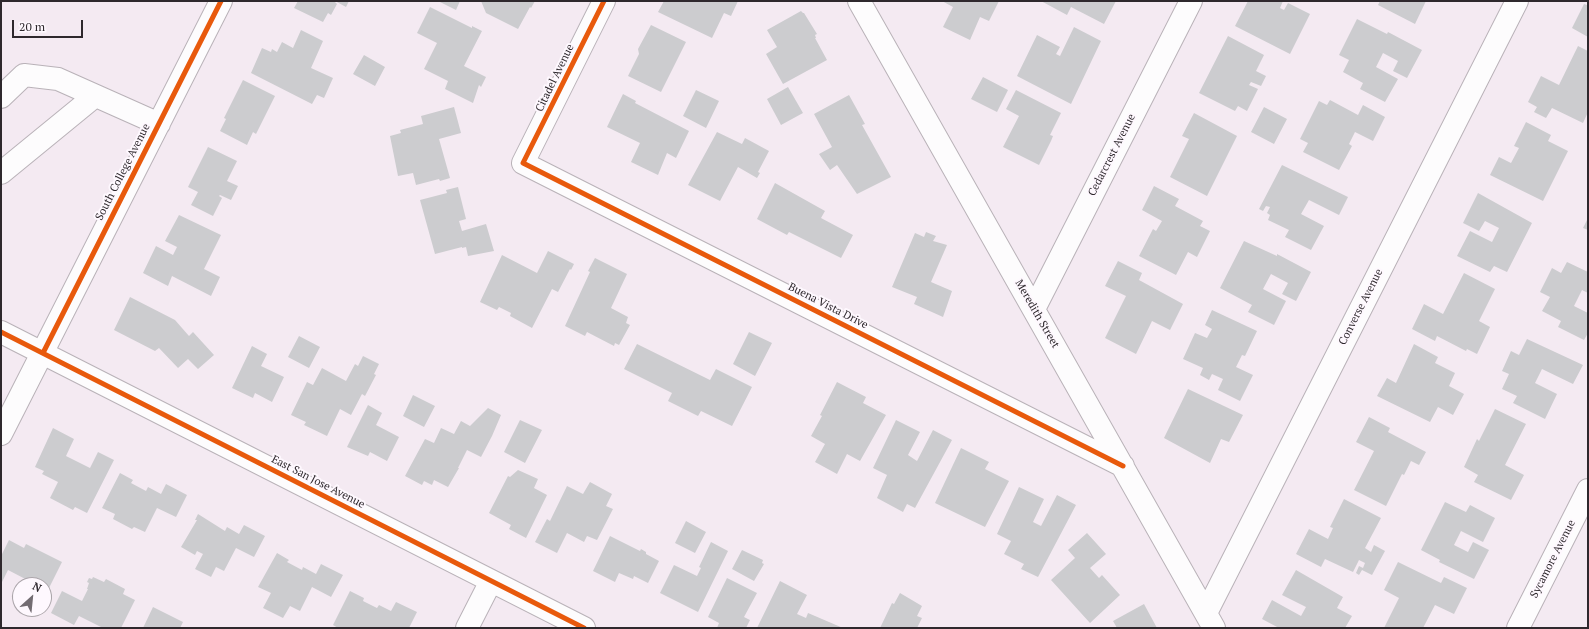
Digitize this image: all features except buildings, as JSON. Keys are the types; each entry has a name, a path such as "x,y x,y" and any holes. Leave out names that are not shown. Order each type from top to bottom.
{"street":[{"name":"South College Avenue","path":"2,430 43,353 221,1"},
{"name":"Citadel Avenue","path":"523,163 604,1"},
{"name":"Meredith Street","path":"859,1 1210,621"},
{"name":"Cedarcrest Avenue","path":"1034,309 1190,1"},
{"name":"Converse Avenue","path":"1210,621 1517,1"},
{"path":"1,97 24,75 58,79 159,124"},
{"path":"1,173 96,96"},
{"name":"Buena Vista Drive","path":"523,163 1123,466"},
{"name":"East San Jose Avenue","path":"1,332 584,628"},
{"name":"Sycamore Avenue","path":"1518,628 1588,490"},
{"path":"467,628 491,581"}],"cycle path":[{"path":"43,353 221,1"},
{"path":"604,1 523,163 1123,466"},
{"path":"1,332 584,628"}]}
